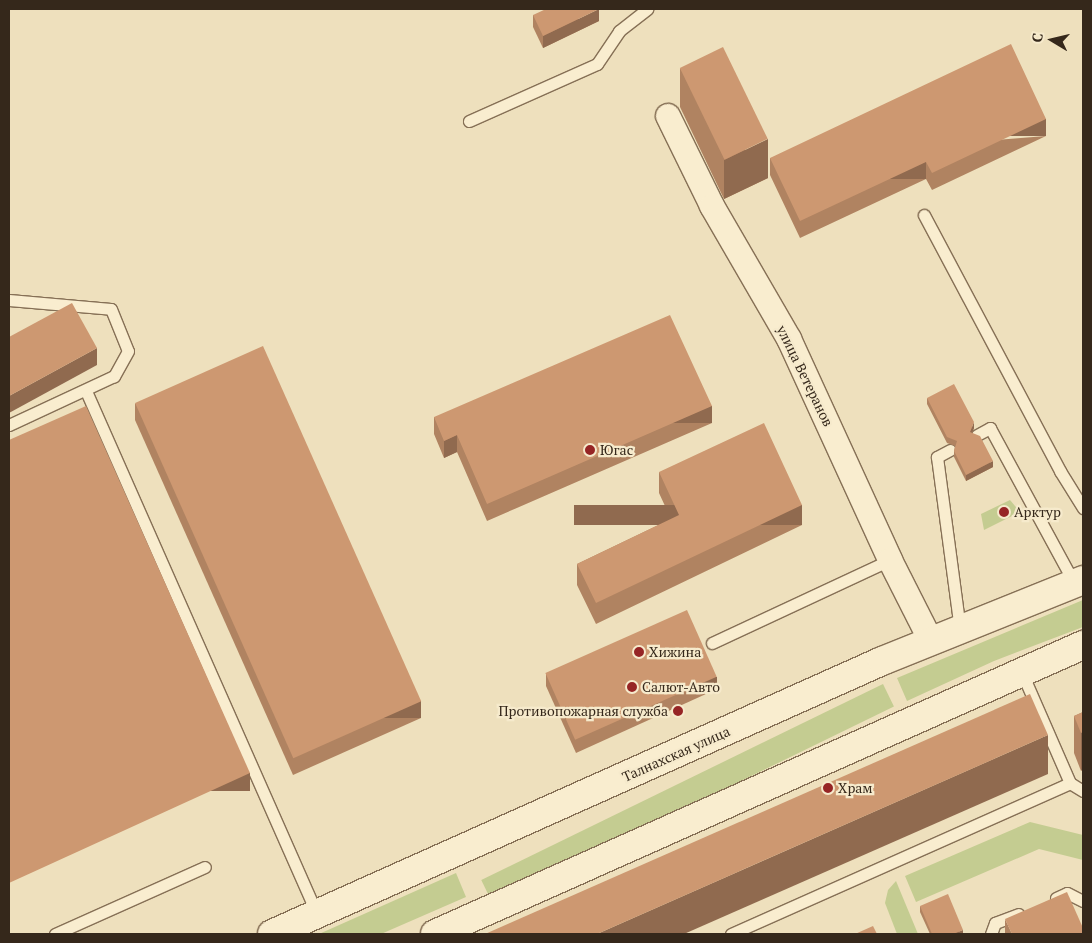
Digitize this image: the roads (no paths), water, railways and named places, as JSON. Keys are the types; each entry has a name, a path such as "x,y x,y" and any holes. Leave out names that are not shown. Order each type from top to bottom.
{"street":[{"name":"улица Ветеранов","path":"668,116 712,206 789,339 890,560 931,641"},
{"name":"Талнахская улица","path":"272,934 931,641 1079,582"},
{"path":"435,934 1083,645"}],"lane":[{"path":"470,121 597,64 619,32 647,9"},
{"path":"924,215 1060,471 1083,508"},
{"path":"9,300 111,310 128,351 114,376 86,391 9,425"},
{"path":"86,391 317,914"},
{"path":"977,435 990,428 1079,582"},
{"path":"950,450 936,457 960,629"},
{"path":"712,643 890,560"},
{"path":"1022,672 1070,783 1083,791"},
{"path":"731,934 1070,783"},
{"path":"55,934 205,867"},
{"path":"991,934 996,923 1067,893 1083,901"}],"place":[{"name":"Югас","path":"590,450"},
{"name":"Арктур","path":"1004,512"},
{"name":"Хижина","path":"639,652"},
{"name":"Салют-Авто","path":"632,687"},
{"name":"Противопожарная служба","path":"678,711"},
{"name":"Храм","path":"828,788"}]}
